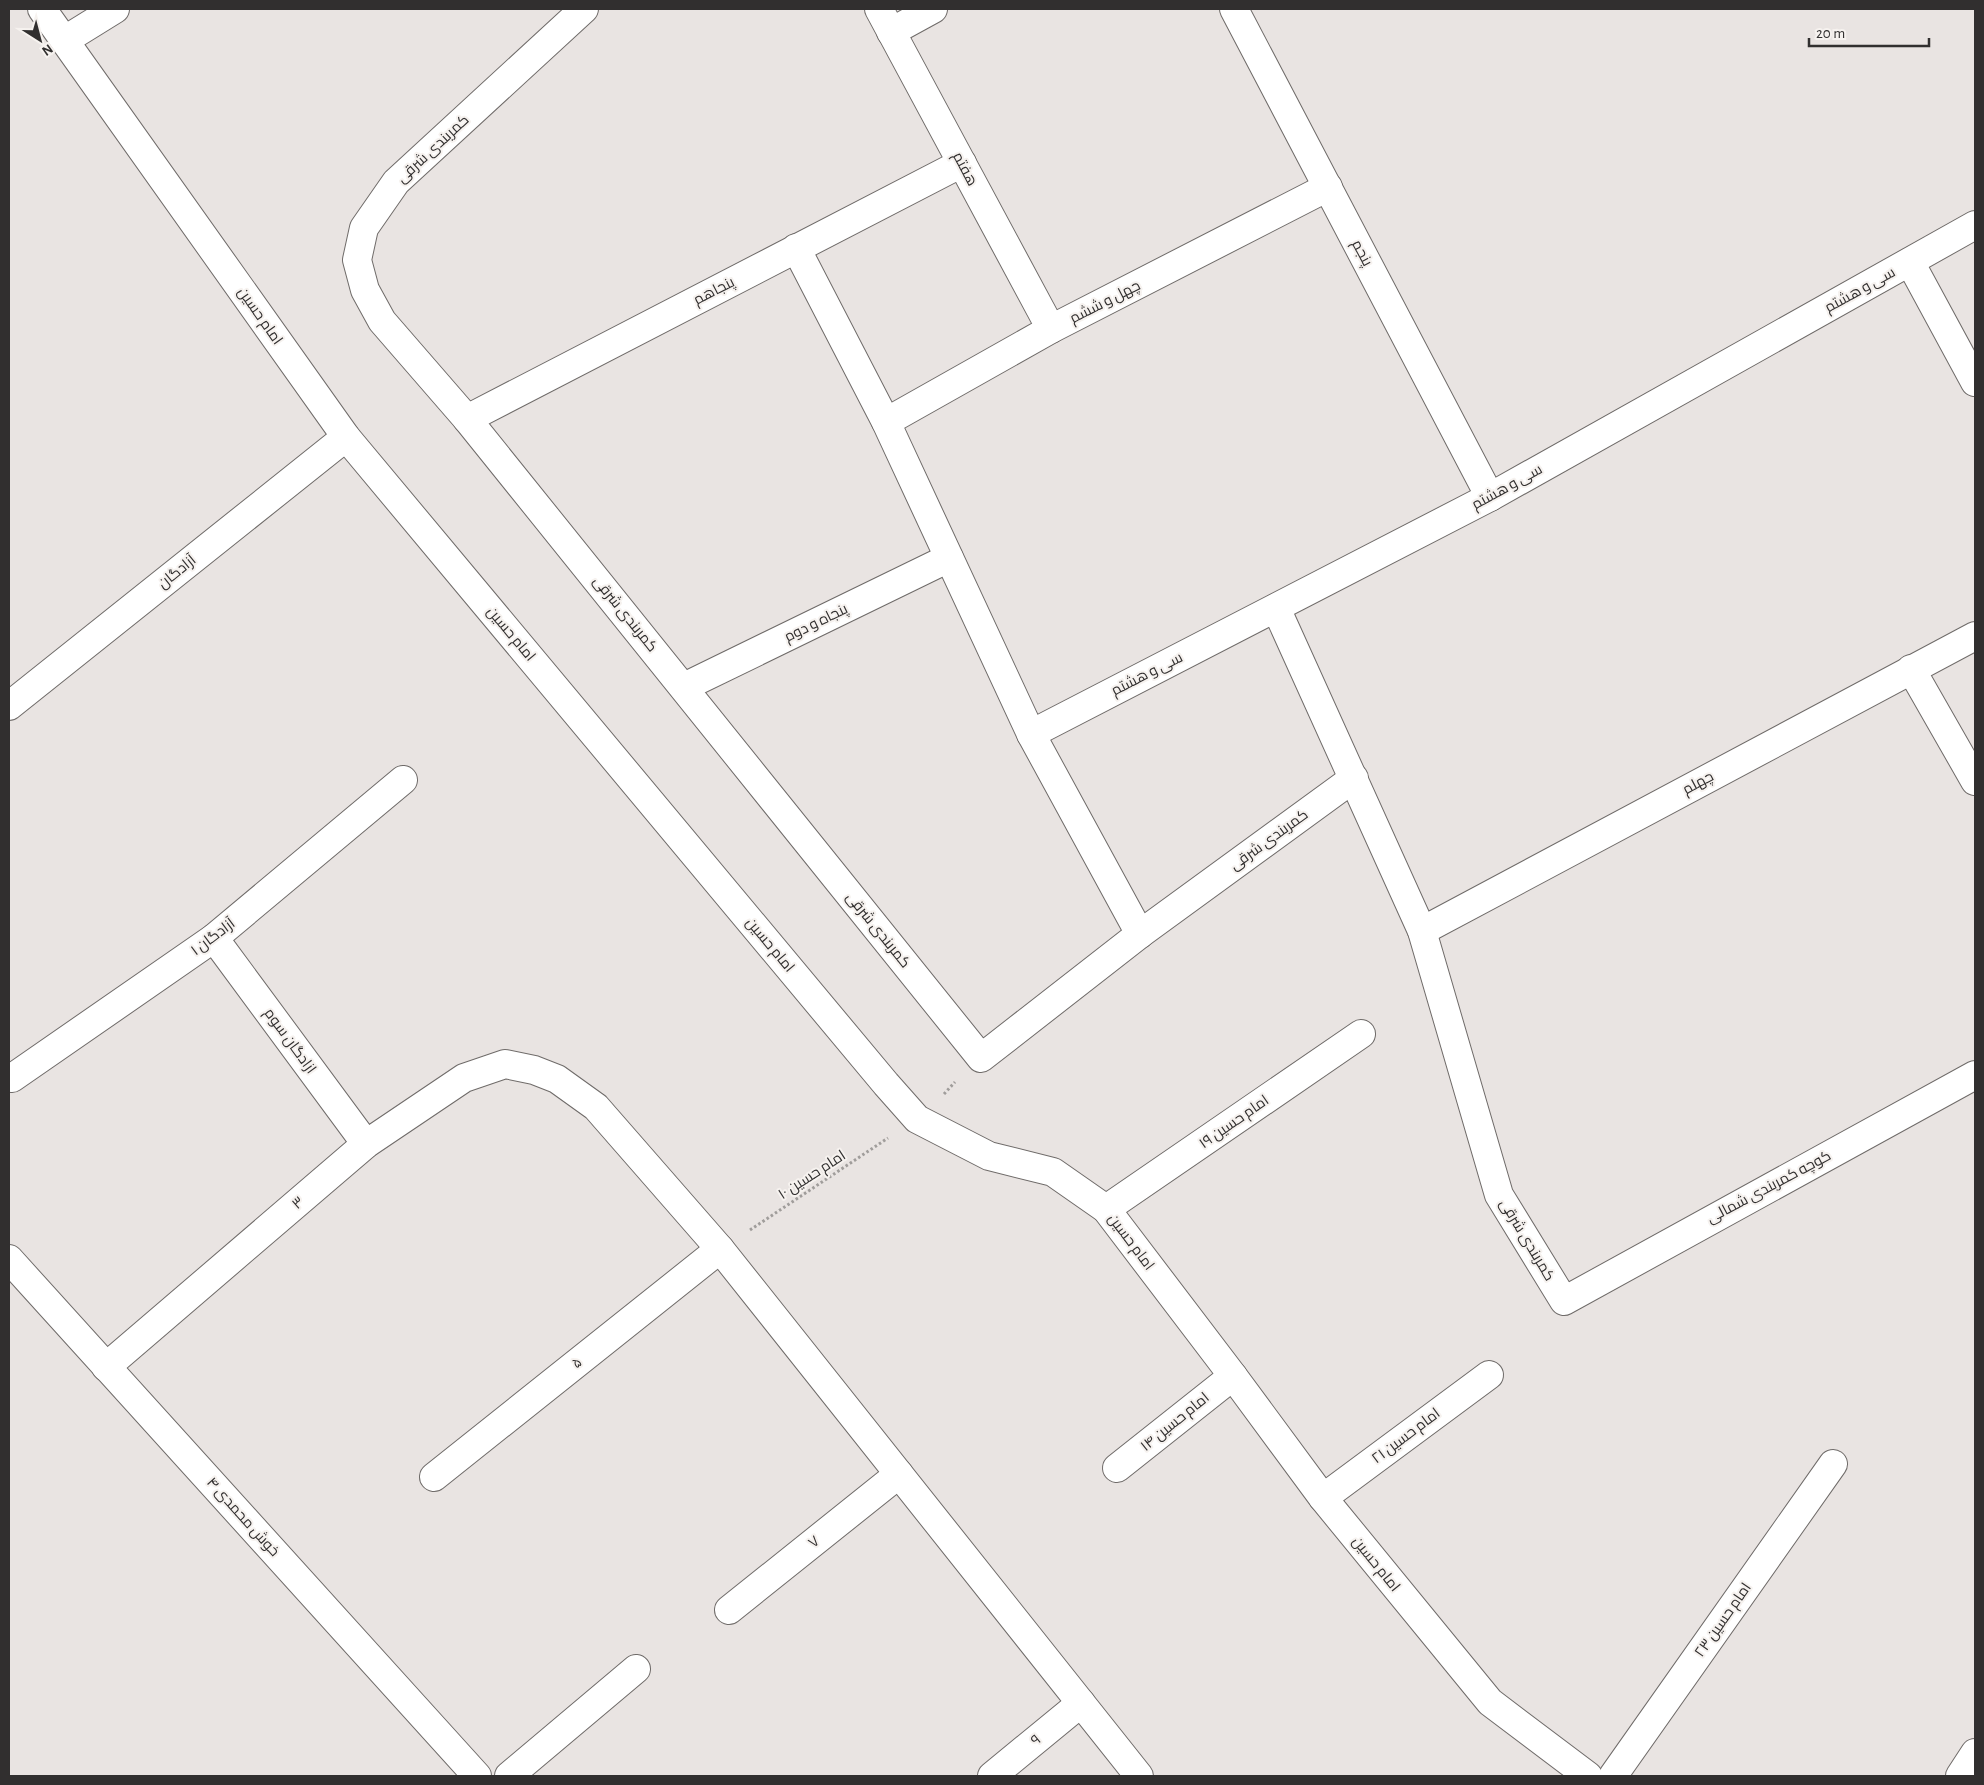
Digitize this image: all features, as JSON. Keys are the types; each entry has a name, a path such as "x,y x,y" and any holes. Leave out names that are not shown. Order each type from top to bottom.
{"street":[{"name":"امام حسین","path":"42,9 346,437 886,1084 918,1119 989,1156 1053,1172 1106,1209 1323,1498 1490,1702 1588,1776"},
{"path":"65,40 115,9"},
{"name":"کمربندی شرقی","path":"584,9 396,182 364,228 357,260 365,290 382,321 467,418 981,1058 1140,934 1354,778 1422,931 1499,1195 1564,1301"},
{"path":"885,20 933,9"},
{"name":"پنجم","path":"1234,9 1490,496"},
{"name":"هفتم","path":"885,20 1051,330"},
{"name":"پنجاهم","path":"467,418 962,163"},
{"name":"چهل و ششم","path":"886,422 1051,330 1328,187"},
{"name":"سی و هشتم","path":"1031,734 1490,496 1975,226"},
{"path":"796,248 886,422 1031,734 1140,934"},
{"path":"1910,262 1975,382"},
{"name":"آزادگان","path":"9,706 346,437"},
{"name":"پنجاه و دوم","path":"684,687 949,558"},
{"path":"1276,608 1354,778"},
{"name":"چهلم","path":"1422,931 1975,636"},
{"path":"1911,669 1975,781"},
{"name":"آزادگان ۱","path":"12,1078 214,938 403,780"},
{"name":"ازادگان سوم","path":"214,938 366,1144"},
{"name":"امام حسین ۱۹","path":"1106,1209 1361,1034"},
{"name":"۳","path":"106,1366 366,1144 464,1078 505,1064 534,1070 557,1079 596,1107 720,1249"},
{"name":"کوچه کمربندی شمالی","path":"1564,1301 1975,1076"},
{"path":"720,1249 1139,1776"},
{"name":"۵","path":"434,1477 720,1249"},
{"name":"خوش محمدی ۴","path":"9,1259 477,1776"},
{"name":"امام حسین ۲۱","path":"1323,1498 1489,1375"},
{"name":"امام حسین ۱۴","path":"1117,1468 1233,1376"},
{"name":"امام حسین ۲۳","path":"1613,1776 1833,1464"},
{"name":"۷","path":"728,1610 899,1474"},
{"path":"509,1776 636,1669"},
{"name":"۹","path":"992,1776 1081,1703"},
{"path":"1960,1776 1975,1753"}],"path":[{"name":"امام حسین ۱۰","path":"720,1249 918,1119 981,1058"}]}
